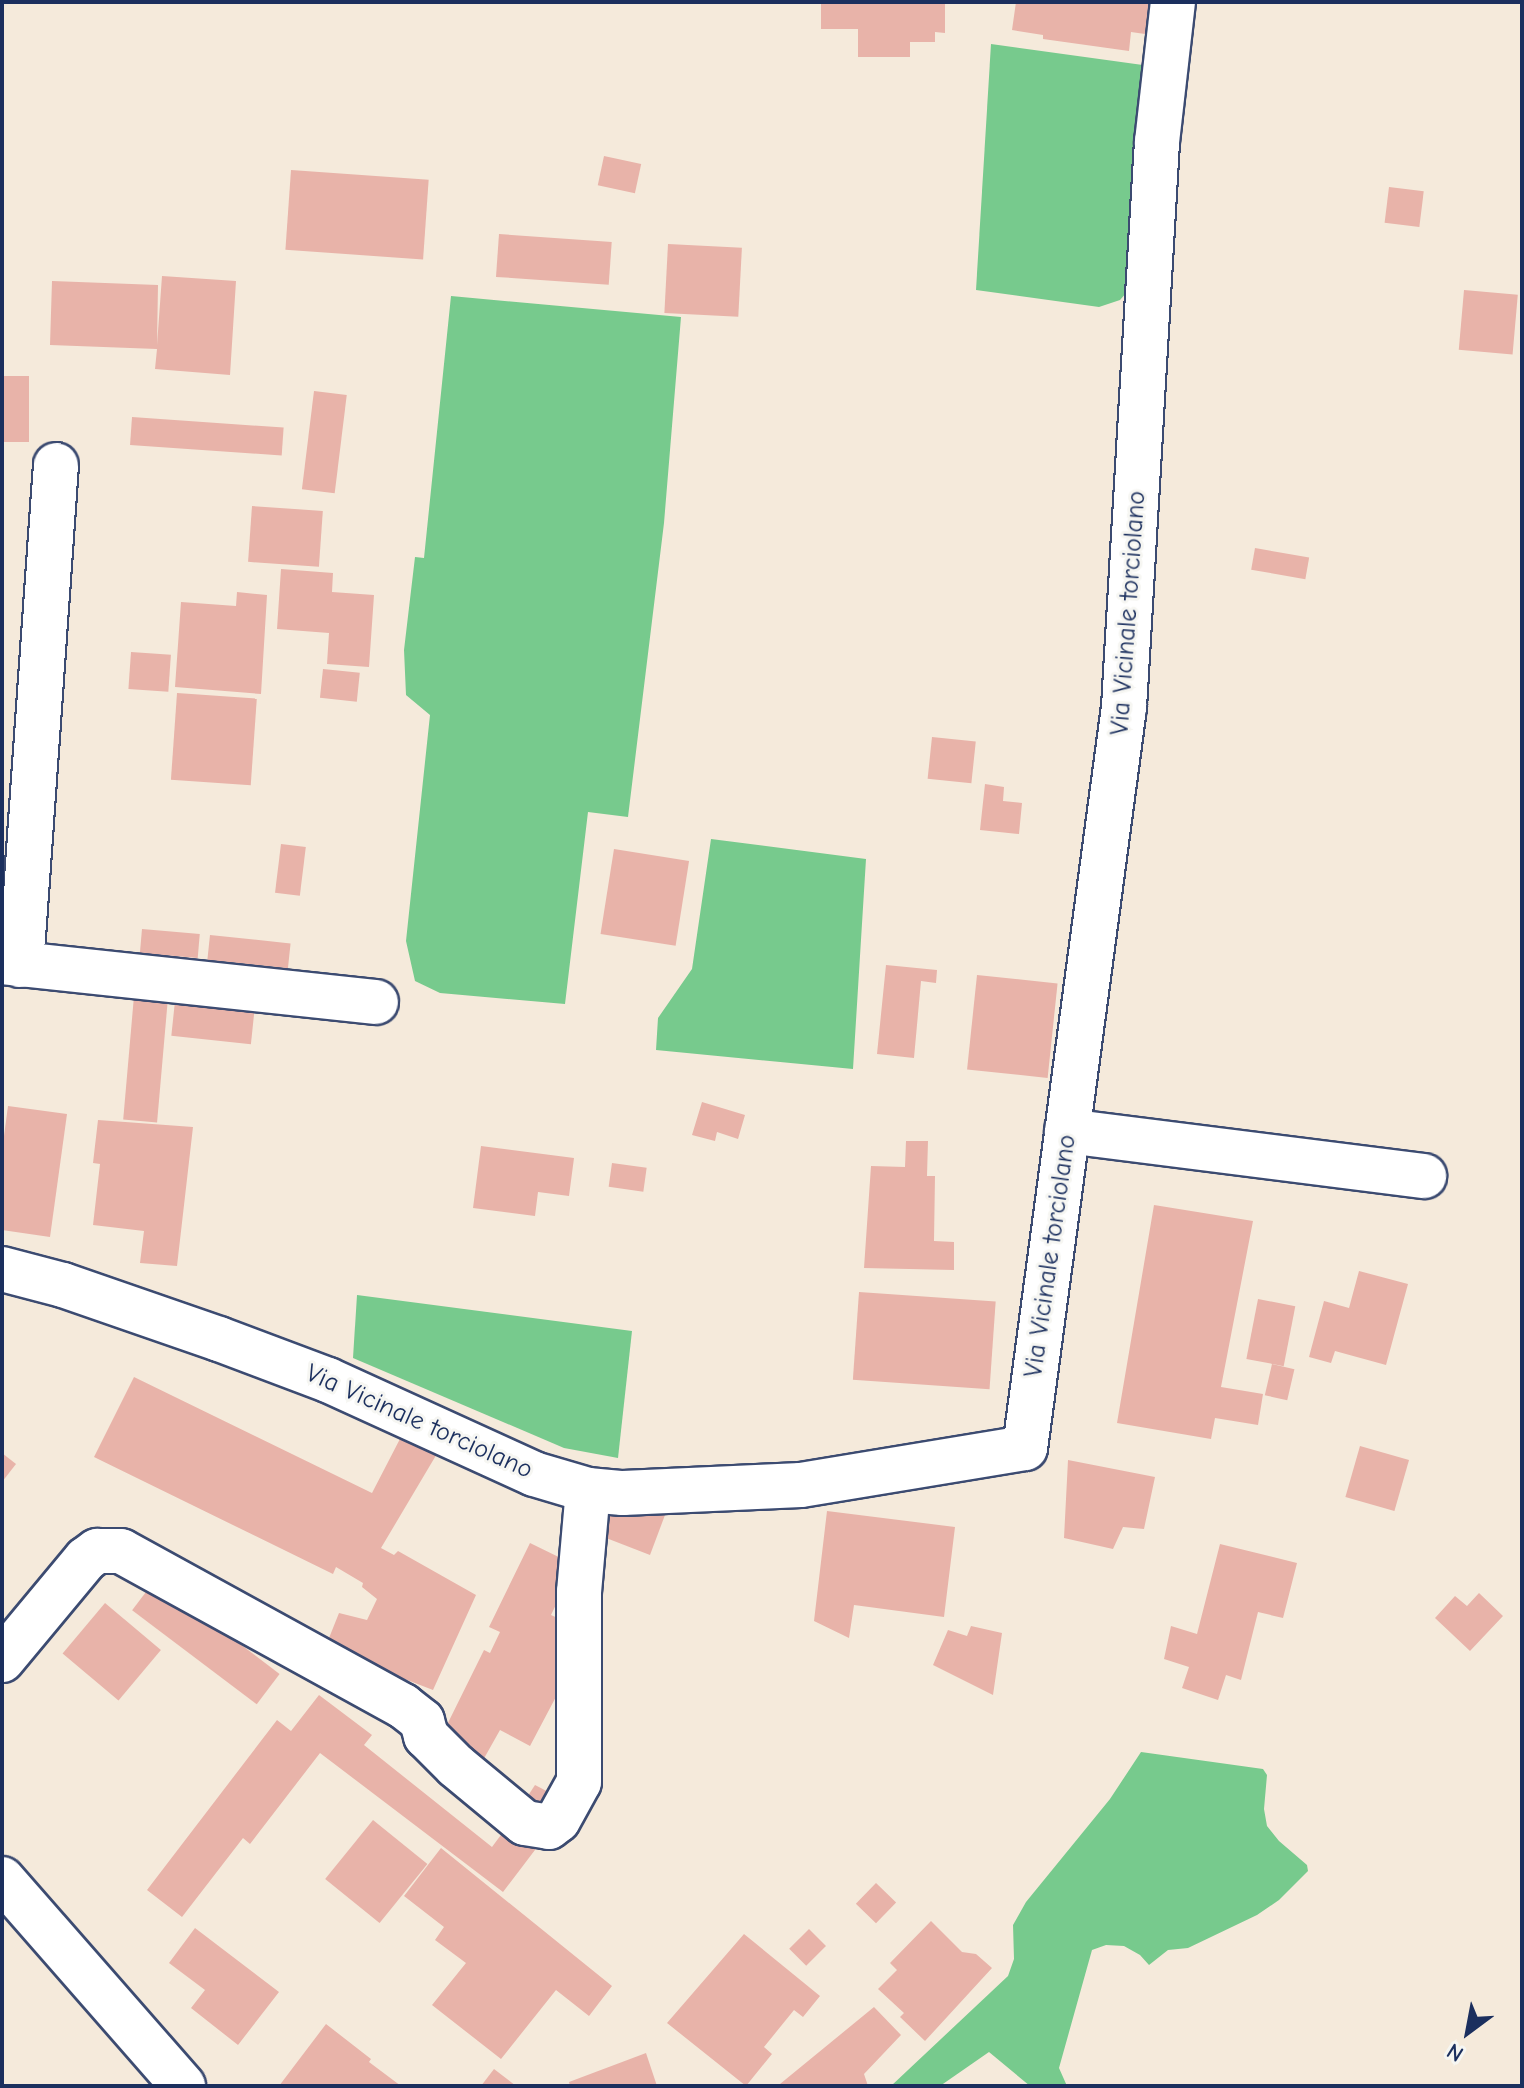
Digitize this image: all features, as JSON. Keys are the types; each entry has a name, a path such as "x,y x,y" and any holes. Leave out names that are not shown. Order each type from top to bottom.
{"street":[{"name":"Via Vicinale torciolano","path":"2,1269 63,1285 328,1380 534,1474 588,1490 623,1493 801,1485 1025,1448 1124,707 1157,142 1173,2"},
{"path":"56,465 12,964 376,1002"},
{"path":"1067,1131 1424,1176"},
{"path":"2,1660 86,1559 97,1551 121,1551 403,1706 422,1721 426,1736 456,1766 525,1823 549,1827 558,1820 579,1782 579,1592 588,1490"},
{"path":"2,1879 183,2086"}],"green space":[{"path":"991,44 1150,66 1140,277 1120,300 1099,307 976,290"},
{"path":"451,296 681,317 664,523 628,817 588,812 565,1004 440,993 415,981 406,941 430,715 406,695 404,650 415,557 424,558"},
{"path":"711,839 866,859 853,1069 656,1050 658,1018 692,969"},
{"path":"357,1295 632,1331 618,1458 564,1448 353,1358"},
{"path":"1141,1752 1263,1769 1267,1775 1264,1809 1267,1826 1307,1865 1308,1871 1279,1900 1257,1915 1188,1948 1168,1950 1149,1965 1140,1955 1124,1946 1106,1945 1092,1950 1059,2068 1067,2086 1030,2086 989,2052 940,2086 891,2086 1008,1976 1014,1959 1013,1925 1026,1902 1110,1799"}],"building":[{"path":"821,2 945,2 945,33 935,32 935,42 910,42 910,57 858,57 858,29 821,29"},
{"path":"1016,2 1169,2 1166,37 1131,32 1129,51 1043,39 1043,35 1012,30"},
{"path":"604,156 641,164 635,193 598,185"},
{"path":"291,170 429,180 423,259 285,250"},
{"path":"1389,187 1424,191 1419,227 1385,223"},
{"path":"499,234 612,242 609,285 496,277"},
{"path":"668,244 742,248 738,317 664,313"},
{"path":"162,276 236,281 230,375 155,369 157,349 50,345 52,281 158,285 157,345"},
{"path":"1464,290 1518,295 1513,354 1459,350"},
{"path":"2,376 29,376 29,442 2,442"},
{"path":"314,391 347,395 335,493 302,489"},
{"path":"132,417 284,428 282,456 130,445"},
{"path":"252,506 323,511 319,567 248,562"},
{"path":"1255,548 1309,558 1305,579 1251,570"},
{"path":"281,569 333,573 332,592 374,595 369,667 327,664 329,633 277,629"},
{"path":"237,592 267,595 261,694 175,687 181,602 236,606"},
{"path":"131,652 171,655 168,692 128,689"},
{"path":"323,669 360,673 357,702 320,698"},
{"path":"177,693 257,699 251,785 171,780"},
{"path":"932,737 976,742 971,783 928,779"},
{"path":"985,784 1004,787 1003,801 1022,803 1019,834 980,830"},
{"path":"281,844 306,847 300,896 275,893"},
{"path":"614,849 689,861 676,946 601,934"},
{"path":"142,929 200,934 198,958 140,953"},
{"path":"210,935 291,943 288,968 207,960"},
{"path":"886,965 937,970 936,983 921,981 914,1058 877,1054"},
{"path":"977,975 1058,983 1048,1078 967,1069"},
{"path":"134,996 168,999 157,1122 123,1120"},
{"path":"175,1001 255,1009 251,1044 171,1036"},
{"path":"702,1102 745,1115 738,1139 717,1132 715,1141 692,1135"},
{"path":"8,1106 67,1114 50,1237 2,1230 2,1151"},
{"path":"98,1120 193,1127 177,1266 140,1263 144,1231 93,1225 100,1164 93,1163"},
{"path":"906,1141 928,1141 927,1176 935,1176 934,1241 954,1242 954,1270 864,1268 871,1166 905,1167"},
{"path":"481,1146 574,1158 569,1196 538,1192 535,1216 473,1208"},
{"path":"612,1163 647,1168 643,1192 609,1187"},
{"path":"1154,1205 1253,1221 1221,1387 1263,1394 1258,1425 1215,1418 1211,1439 1117,1423"},
{"path":"1359,1271 1408,1284 1386,1365 1335,1351 1331,1363 1309,1357 1324,1301 1349,1308"},
{"path":"859,1292 996,1302 990,1389 853,1380"},
{"path":"1258,1299 1295,1306 1284,1366 1246,1359"},
{"path":"1272,1364 1294,1369 1287,1400 1265,1395"},
{"path":"134,1377 372,1493 402,1435 438,1452 381,1548 394,1555 398,1551 476,1595 433,1690 325,1648 339,1613 367,1620 377,1599 362,1587 363,1583 336,1567 333,1574 94,1457"},
{"path":"1360,1446 1409,1460 1394,1511 1345,1497"},
{"path":"2,1453 16,1464 2,1482"},
{"path":"1068,1460 1155,1477 1144,1529 1123,1527 1113,1549 1064,1538"},
{"path":"827,1511 955,1527 944,1617 854,1605 849,1638 814,1621"},
{"path":"665,1515 650,1555 601,1536 605,1516"},
{"path":"530,1543 575,1565 551,1615 573,1625 577,1657 530,1746 500,1730 482,1762 440,1739 484,1650 490,1653 500,1632 489,1627"},
{"path":"1220,1544 1297,1563 1283,1618 1258,1612 1241,1680 1226,1675 1218,1700 1182,1688 1189,1667 1164,1659 1171,1626 1197,1634"},
{"path":"155,1580 280,1674 257,1704 132,1610"},
{"path":"1479,1593 1503,1616 1470,1651 1435,1618 1455,1596 1467,1606"},
{"path":"105,1603 161,1650 118,1700 63,1654"},
{"path":"971,1626 1002,1633 993,1695 933,1665 948,1630 967,1636"},
{"path":"319,1695 372,1735 364,1745 492,1847 509,1824 538,1846 503,1892 320,1753 250,1844 243,1838 182,1917 147,1890 277,1720 291,1731"},
{"path":"535,1785 562,1799 554,1810 522,1805"},
{"path":"373,1820 427,1864 380,1923 325,1879"},
{"path":"441,1848 612,1986 589,2016 556,1990 501,2059 432,2005 466,1963 435,1940 444,1927 404,1896"},
{"path":"876,1883 896,1902 876,1923 856,1904"},
{"path":"931,1921 962,1952 976,1954 992,1968 925,2041 900,2017 904,2013 878,1989 897,1970 890,1963"},
{"path":"195,1928 279,1992 238,2045 191,2008 205,1990 169,1963"},
{"path":"809,1929 826,1946 806,1966 789,1949"},
{"path":"744,1934 820,1996 803,2017 794,2010 764,2047 772,2054 746,2086 667,2023"},
{"path":"874,2007 901,2035 864,2074 868,2086 780,2084"},
{"path":"326,2024 371,2059 369,2062 401,2086 279,2086"},
{"path":"646,2053 657,2086 570,2086 569,2082"},
{"path":"494,2069 516,2086 481,2086"}]}
